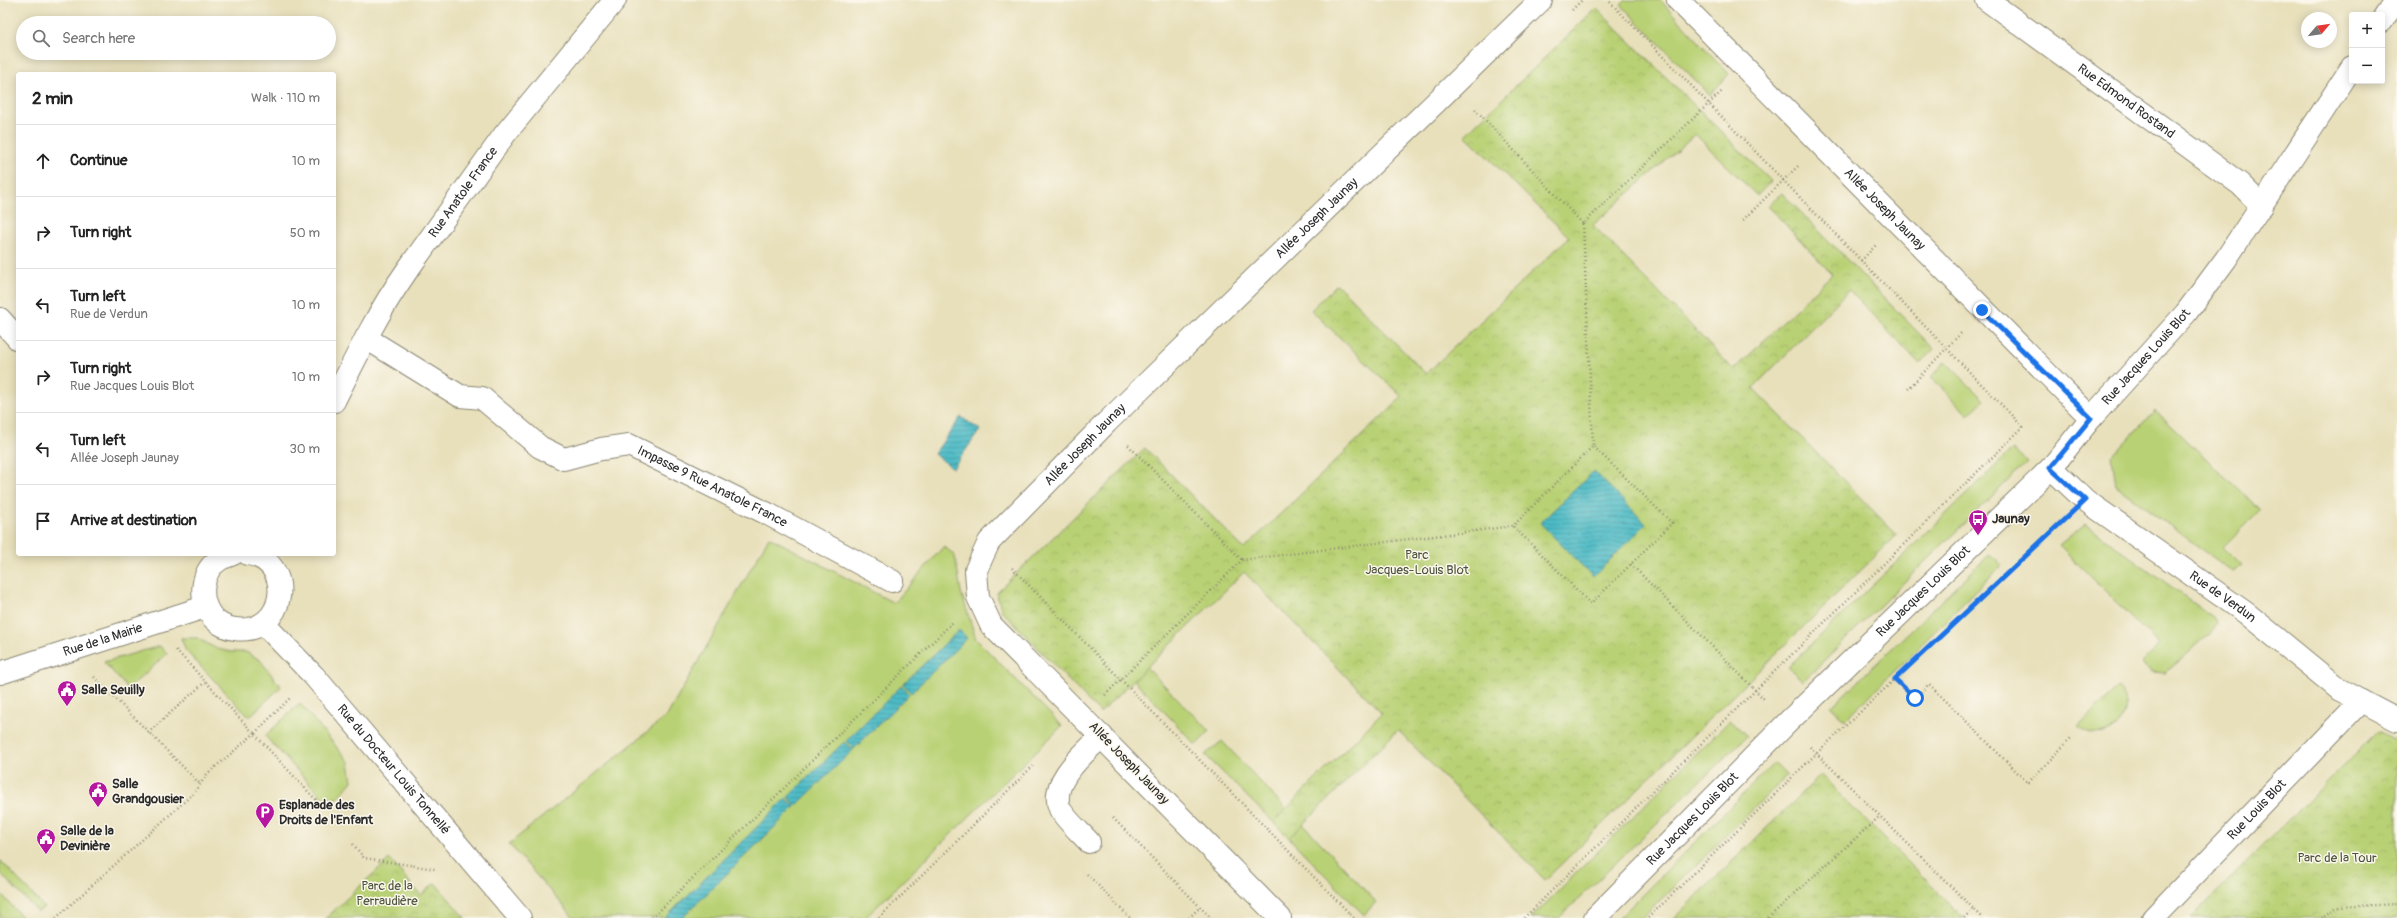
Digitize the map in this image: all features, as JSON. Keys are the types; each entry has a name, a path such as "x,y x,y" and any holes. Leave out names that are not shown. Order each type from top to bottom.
{"street":[{"name":"Rue Anatole France","path":"336,397 391,293 505,134 615,0"},
{"name":"Allée Joseph Jaunay","path":"1280,918 991,625 978,597 976,570 989,542 1107,422 1540,0"},
{"name":"Allée Joseph Jaunay","path":"1678,0 1982,310 2091,418"},
{"name":"Rue Edmond Rostand","path":"1988,0 2240,184 2262,206"},
{"path":"2385,16 2396,0"},
{"name":"Rue Jacques Louis Blot","path":"1595,918 1788,722 2050,468 2091,418 2186,313 2262,206 2349,72"},
{"path":"0,319 16,336"},
{"name":"Impasse 9 Rue Anatole France","path":"366,338 460,396 482,398 540,447 564,459 601,449 629,445 768,514 892,581"},
{"name":"Rue de Verdun","path":"2050,468 2085,500 2246,613 2340,690 2397,720"},
{"path":"222,556 207,573 202,590 205,607 212,617 220,624 231,629 254,629 264,624 275,612 280,596 279,580 270,565 257,556"},
{"name":"Rue de la Mairie","path":"0,673 205,607"},
{"name":"Rue du Docteur Louis Tonnellé","path":"264,624 314,676 520,918"},
{"name":"Rue Louis Blot","path":"2153,918 2361,701"},
{"path":"1088,842 1060,809 1058,791 1069,769 1102,736"}],"path":[{"path":"1524,918 2023,427 1608,0"},
{"path":"1584,224 1709,104"},
{"path":"1474,107 1584,224 1593,446 1672,523 1591,604 1513,526"},
{"path":"1743,220 1820,145"},
{"path":"1908,389 1982,310"},
{"path":"1125,452 1130,447 1242,560 1513,526 1593,446"},
{"path":"1648,918 1713,853 2085,500"},
{"path":"652,918 1010,566 1354,918"},
{"path":"172,645 317,801"},
{"path":"1895,679 1915,698 1929,684 2028,783 2072,737"},
{"path":"148,733 205,682"},
{"path":"101,684 200,784"},
{"path":"56,918 195,792 207,774 255,733 292,695"},
{"path":"1111,816 1211,918"},
{"path":"1768,918 1880,817"},
{"path":"353,844 364,858 436,869"},
{"path":"2322,918 2337,907 2397,904"},
{"path":"1189,918 1200,907"},
{"path":"1964,918 1973,909"}],"green space":[{"path":"1626,0 1660,0 1729,74 1710,95 1621,5"},
{"name":"Parc Jacques-Louis Blot","path":"1596,8 1771,181 1757,196 1695,134 1593,225 1734,370 1832,274 1768,206 1782,193 1934,349 1919,364 1849,290 1753,388 1897,535 1545,880 1398,730 1289,838 1273,822 1382,713 1244,572 1100,713 1002,611 996,593 1145,448 1244,549 1402,397 1311,310 1337,284 1426,374 1569,237 1465,135"},
{"path":"1945,361 1984,400 1968,415 1931,377"},
{"path":"2155,410 2260,510 2223,547 2242,566 2233,572 2116,486 2112,456"},
{"path":"2013,449 2027,462 1803,681 1788,667"},
{"path":"2085,524 2213,617 2217,624 2211,634 2165,673 2152,672 2141,663 2159,645 2059,545"},
{"path":"769,537 894,603 944,546 955,556 961,592 976,639 1062,726 865,918 574,918 509,844 667,716"},
{"path":"1989,555 2002,565 1845,720 1831,707"},
{"path":"181,638 197,638 217,649 231,652 246,652 260,660 281,687 249,717 186,651"},
{"path":"160,646 167,654 128,689 104,662"},
{"path":"1146,667 1210,731 1196,745 1134,680"},
{"path":"2118,687 2124,696 2126,705 2124,715 2119,724 2111,730 2101,733 2090,733 2078,727"},
{"path":"300,703 349,762 352,781 338,798 324,799 265,736"},
{"path":"1730,720 1747,736 1559,918 1531,918"},
{"name":"Parc de la Tour","path":"2378,731 2397,741 2397,918 2191,918"},
{"path":"1222,741 1286,809 1273,822 1205,755"},
{"path":"1774,763 1787,776 1642,918 1619,918"},
{"path":"1821,775 1964,918 1674,918"},
{"path":"1303,824 1376,902 1364,915 1289,838"},
{"name":"Parc de la Perraudière","path":"389,859 421,895 435,883 465,918 326,918"},
{"path":"0,860 44,907 38,912 0,873"},
{"path":"0,893 23,918 0,918"}],"water":[{"path":"961,417 980,430 953,468 934,454"},
{"path":"1594,471 1646,524 1593,577 1540,523"},
{"path":"959,630 967,638 911,693 903,684"},
{"path":"901,686 909,694 854,749 846,741"},
{"path":"844,742 853,750 796,806 788,797"},
{"path":"786,798 795,807 682,918 665,918"}],"place":[{"name":"Jaunay","path":"1978,536"},
{"name":"Salle Seuilly","path":"67,707"},
{"name":"Salle Grandgousier","path":"98,808"},
{"name":"Esplanade des Droits de l'Enfant","path":"265,829"},
{"name":"Salle de la Devinière","path":"46,855"}],"route":[{"path":"1915,698 1895,679 2085,500 2050,468 2091,418 1982,310"}]}
